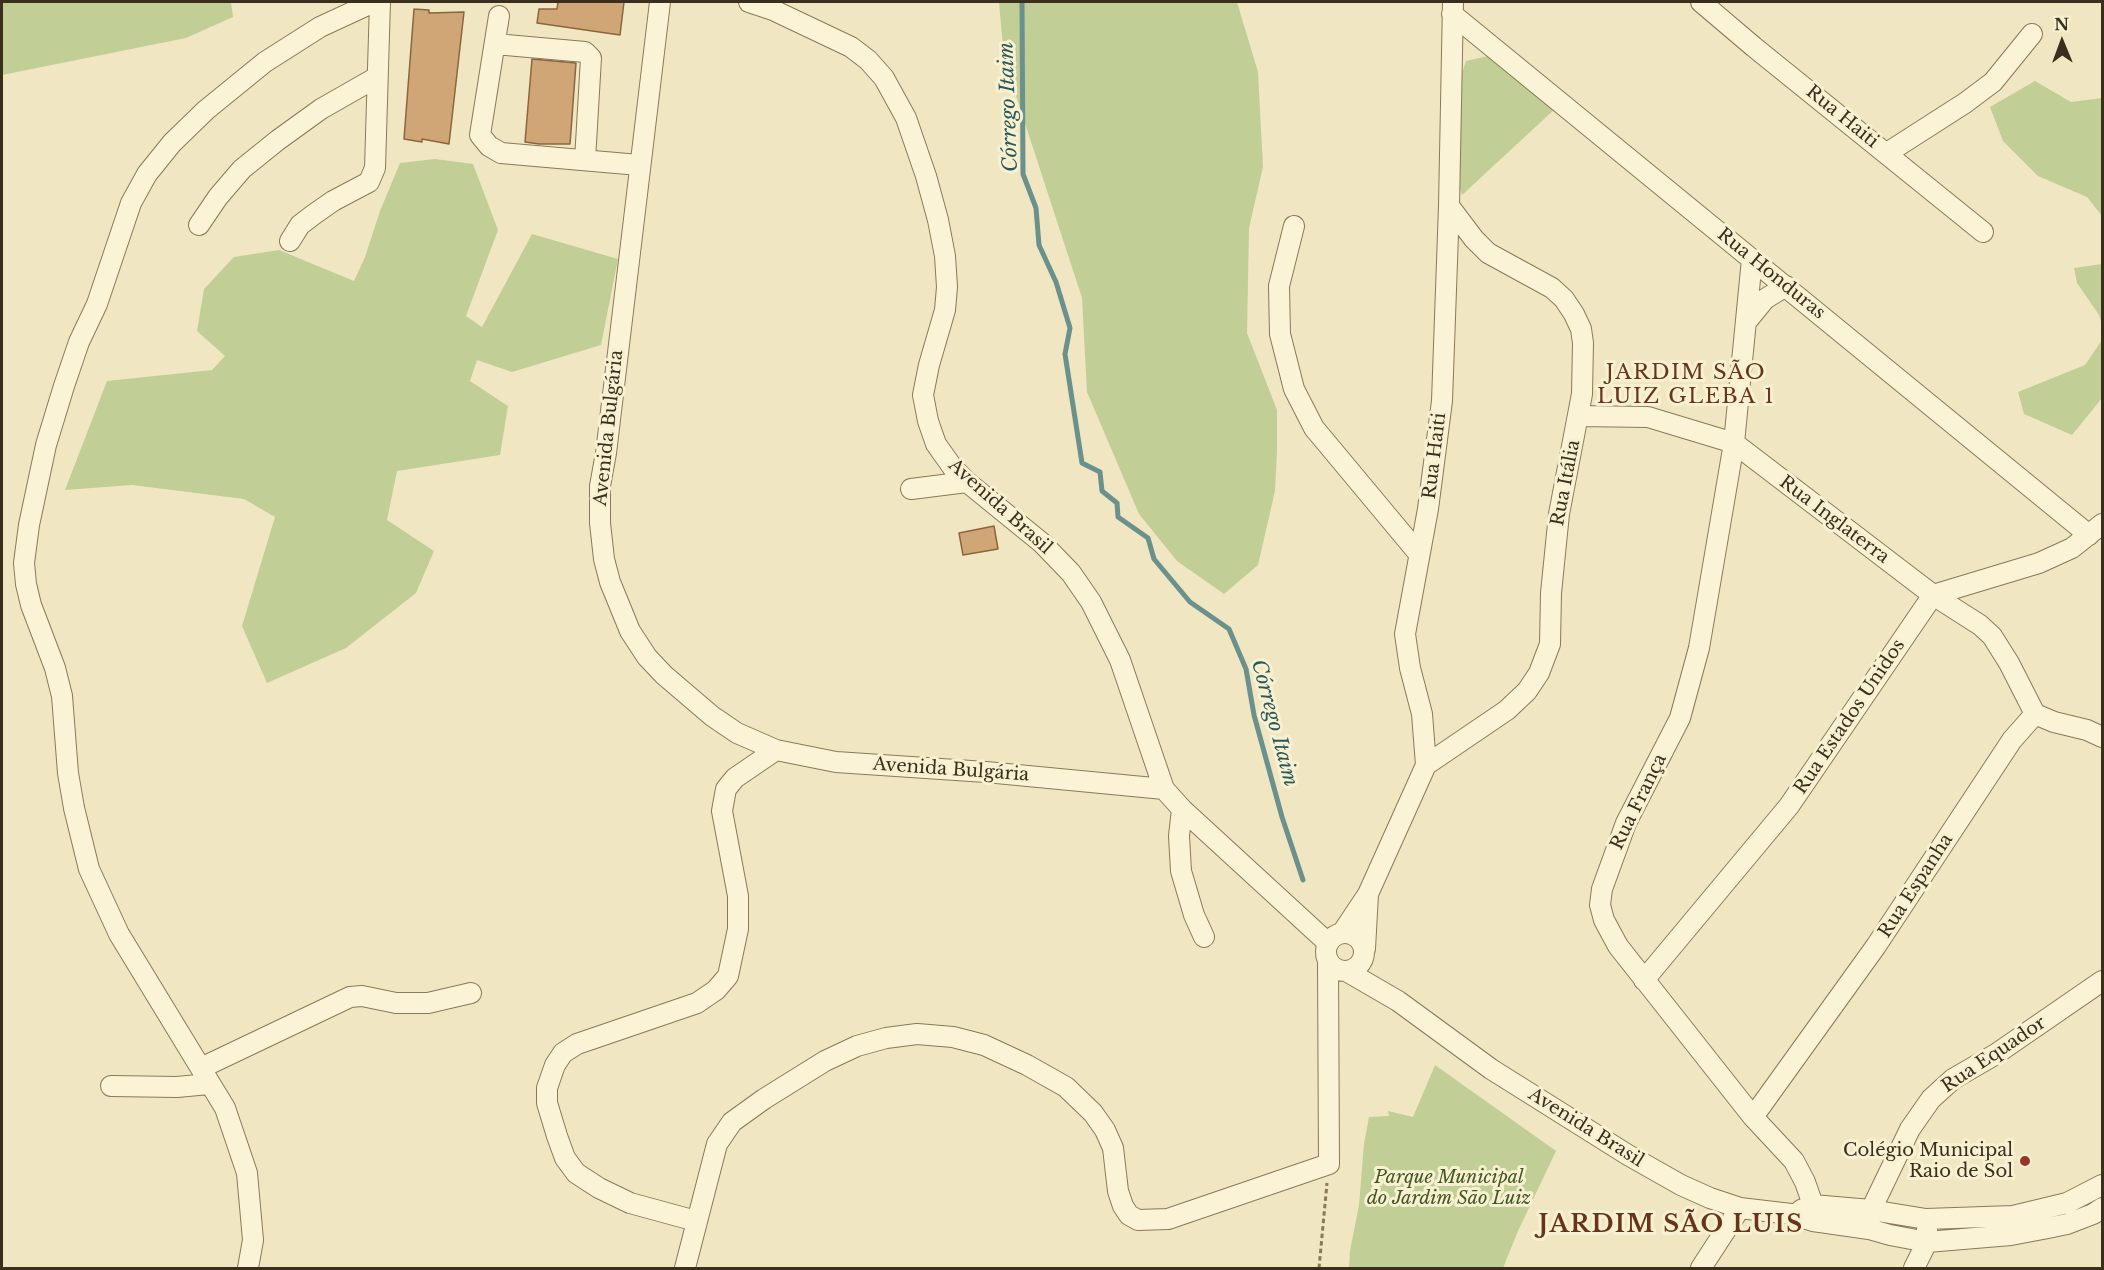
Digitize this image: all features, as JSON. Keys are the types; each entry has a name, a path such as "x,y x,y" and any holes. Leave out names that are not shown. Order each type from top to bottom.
{"street":[{"path":"248,1269 253,1240 248,1173 225,1108 119,934 89,869 68,772 62,696 55,668 31,605 24,564 29,525 46,445 64,386 79,342 97,304 131,203 147,174 172,143 197,118 265,62 320,27 374,2"},
{"path":"290,241 300,225 313,215 333,201 369,182 375,168 380,2"},
{"name":"Avenida Bulgária","path":"660,2 606,453 600,486 600,523 604,559 610,582 630,631 647,657 664,675 712,716 737,733 776,750 836,762 998,773 1164,789"},
{"name":"Avenida Brasil","path":"749,2 773,10 851,47 868,60 884,78 906,118 926,176 945,256 945,310 928,365 923,395 928,422 936,444 953,468 967,482 1042,543 1071,573 1091,602 1120,660 1164,789 1182,809 1332,946"},
{"name":"Rua Haiti","path":"1701,2 1983,232"},
{"name":"Rua Haiti","path":"1332,946 1368,894 1426,765 1422,714 1406,651 1405,634 1436,456 1442,401 1453,8"},
{"name":"Rua Honduras","path":"1453,8 1752,259 2096,529"},
{"path":"499,16 480,135 489,146 501,153 639,165"},
{"path":"1887,153 1965,103 1993,82 2031,34"},
{"path":"495,44 585,52 591,58 585,160"},
{"path":"199,225 242,168 321,110 377,77"},
{"name":"Rua Itália","path":"1426,765 1507,710 1527,691 1539,673 1550,644 1551,592 1559,514 1582,394 1581,329 1564,299 1552,288 1488,253 1474,239 1449,206"},
{"path":"1294,226 1279,286 1280,334 1294,389 1314,428 1419,554"},
{"name":"Rua França","path":"1752,259 1734,443 1699,648 1680,718 1626,822 1613,853 1602,889 1600,905 1604,920 1618,946 1753,1117 1794,1161 1805,1182 1813,1213"},
{"path":"1747,321 1765,299 1786,286"},
{"name":"Rua Inglaterra","path":"1579,416 1648,417 1734,443 1933,595 1992,636 2035,714"},
{"path":"911,489 967,482"},
{"path":"1933,595 2039,563 2072,548 2096,529"},
{"name":"Rua Estados Unidos","path":"1644,980 1789,806 1933,595"},
{"path":"2035,714 2103,737"},
{"name":"Rua Espanha","path":"1753,1117 1876,946 2007,748 2035,714"},
{"path":"696,1221 630,1203 599,1188 576,1173 566,1158 557,1136 547,1103 547,1088 555,1065 563,1053 577,1044 698,1003 716,990 728,976 738,929 738,896 722,811 726,789 735,778 776,750"},
{"path":"1182,809 1179,836 1180,871 1194,915 1204,937"},
{"name":"Rua Haiti","path":"1365,953 1368,894"},
{"path":"1352,934 1360,940 1365,953 1360,966 1348,972 1334,969 1332,946 1352,934"},
{"path":"685,1269 717,1144 732,1122 825,1061 857,1046 917,1034 953,1037 984,1045 1027,1065 1066,1087 1093,1113 1105,1130 1113,1148 1118,1191 1123,1206 1129,1215 1138,1220 1168,1219 1329,1164 1332,946"},
{"name":"Avenida Brasil","path":"1365,953 1398,1001"},
{"name":"Avenida Brasil","path":"1348,972 1398,1001 1500,1075 1628,1155 1681,1185 1740,1208 1870,1220 2013,1216 2067,1203 2103,1185"},
{"name":"Rua Equador","path":"1870,1220 1910,1129 1931,1099 1953,1079 1996,1054 2103,981"},
{"path":"111,1086 177,1087 205,1076 350,997 362,996 396,1003 428,1003 471,993"},
{"path":"1701,1269 1740,1208"},
{"name":"Avenida Brasil","path":"1870,1220 1927,1242 2030,1232 2067,1224 2103,1208"},
{"path":"1914,1269 1927,1242 1926,1219"}],"path":[{"path":"1319,1269 1329,1164"}],"green space":[{"path":"2,2 231,2 233,17 186,38 2,75"},
{"path":"999,2 1237,2 1258,72 1263,167 1249,228 1247,333 1277,410 1277,451 1275,491 1258,565 1224,594 1177,561 1139,514 1087,392 1082,298 1004,59"},
{"path":"1497,54 1557,107 1462,195 1453,171 1461,76 1466,61"},
{"path":"2035,81 2071,102 2102,98 2102,216 2087,197 2038,176 2003,141 1990,107"},
{"path":"435,159 473,164 498,230 466,316 482,327 532,234 618,259 601,345 512,372 477,360 470,381 508,406 500,455 397,471 387,520 434,551 416,593 346,648 267,683 242,626 275,517 244,499 132,485 65,490 107,381 212,370 225,356 197,331 204,289 234,257 279,250 354,281 400,163"},
{"path":"2102,264 2102,325 2099,315 2077,283 2074,268"},
{"path":"2102,340 2102,398 2072,435 2024,414 2018,392 2085,365"},
{"name":"Parque Municipal do Jardim São Luiz","path":"1435,1065 1556,1151 1503,1268 1349,1268 1369,1117 1389,1116 1388,1111 1413,1117"}],"building":[{"path":"558,2 624,2 620,35 537,23 539,9 557,9"},
{"path":"414,9 429,10 429,13 464,12 449,144 422,139 422,142 404,139"},
{"path":"532,59 576,63 570,144 525,142"},
{"path":"994,526 998,549 963,555 959,533"}],"waterway":[{"name":"Córrego Itaim","path":"1022,2 1023,174 1036,208 1039,245 1056,282 1070,328 1065,354 1082,463 1100,472 1102,491 1117,503 1118,517 1148,538 1154,559 1190,602 1229,629 1246,669 1254,715 1282,817 1303,880"}],"place":[{"name":"Colégio Municipal Raio de Sol","path":"2025,1161"}],"district":[{"name":"JARDIM SÃO LUIZ GLEBA 1","path":"1686,385"},
{"name":"JARDIM SÃO LUIS","path":"1671,1225"}]}
